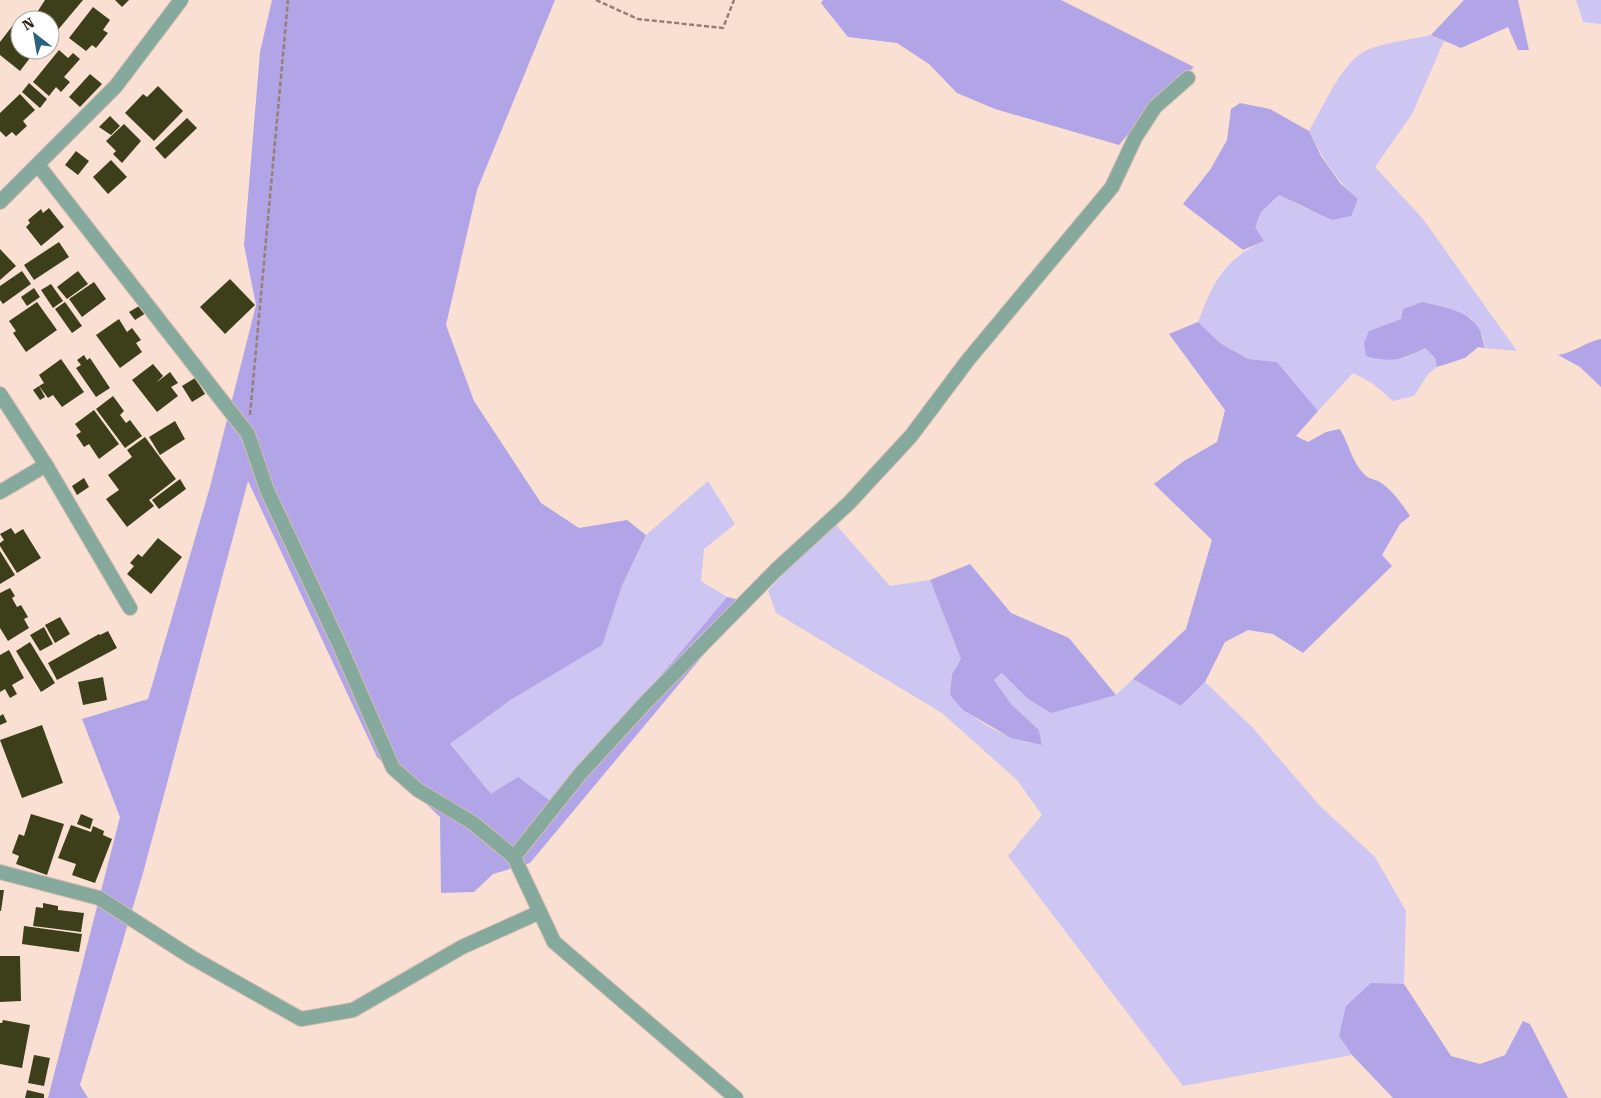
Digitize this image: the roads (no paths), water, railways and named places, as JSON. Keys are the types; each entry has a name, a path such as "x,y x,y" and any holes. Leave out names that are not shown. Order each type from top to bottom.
{"street":[{"path":"0,202 116,86 181,0"},
{"path":"514,857 581,773 647,701 776,570 849,503 911,436 968,360 1112,187 1136,138 1155,107 1188,78"},
{"path":"38,165 248,434 267,490 340,646 392,768 418,790 473,823 514,857 554,942 736,1098"},
{"path":"0,394 46,465 130,608"},
{"path":"0,492 46,465"},
{"path":"0,872 99,898 191,957 300,1018 352,1010 379,997 462,947 540,912"}]}
